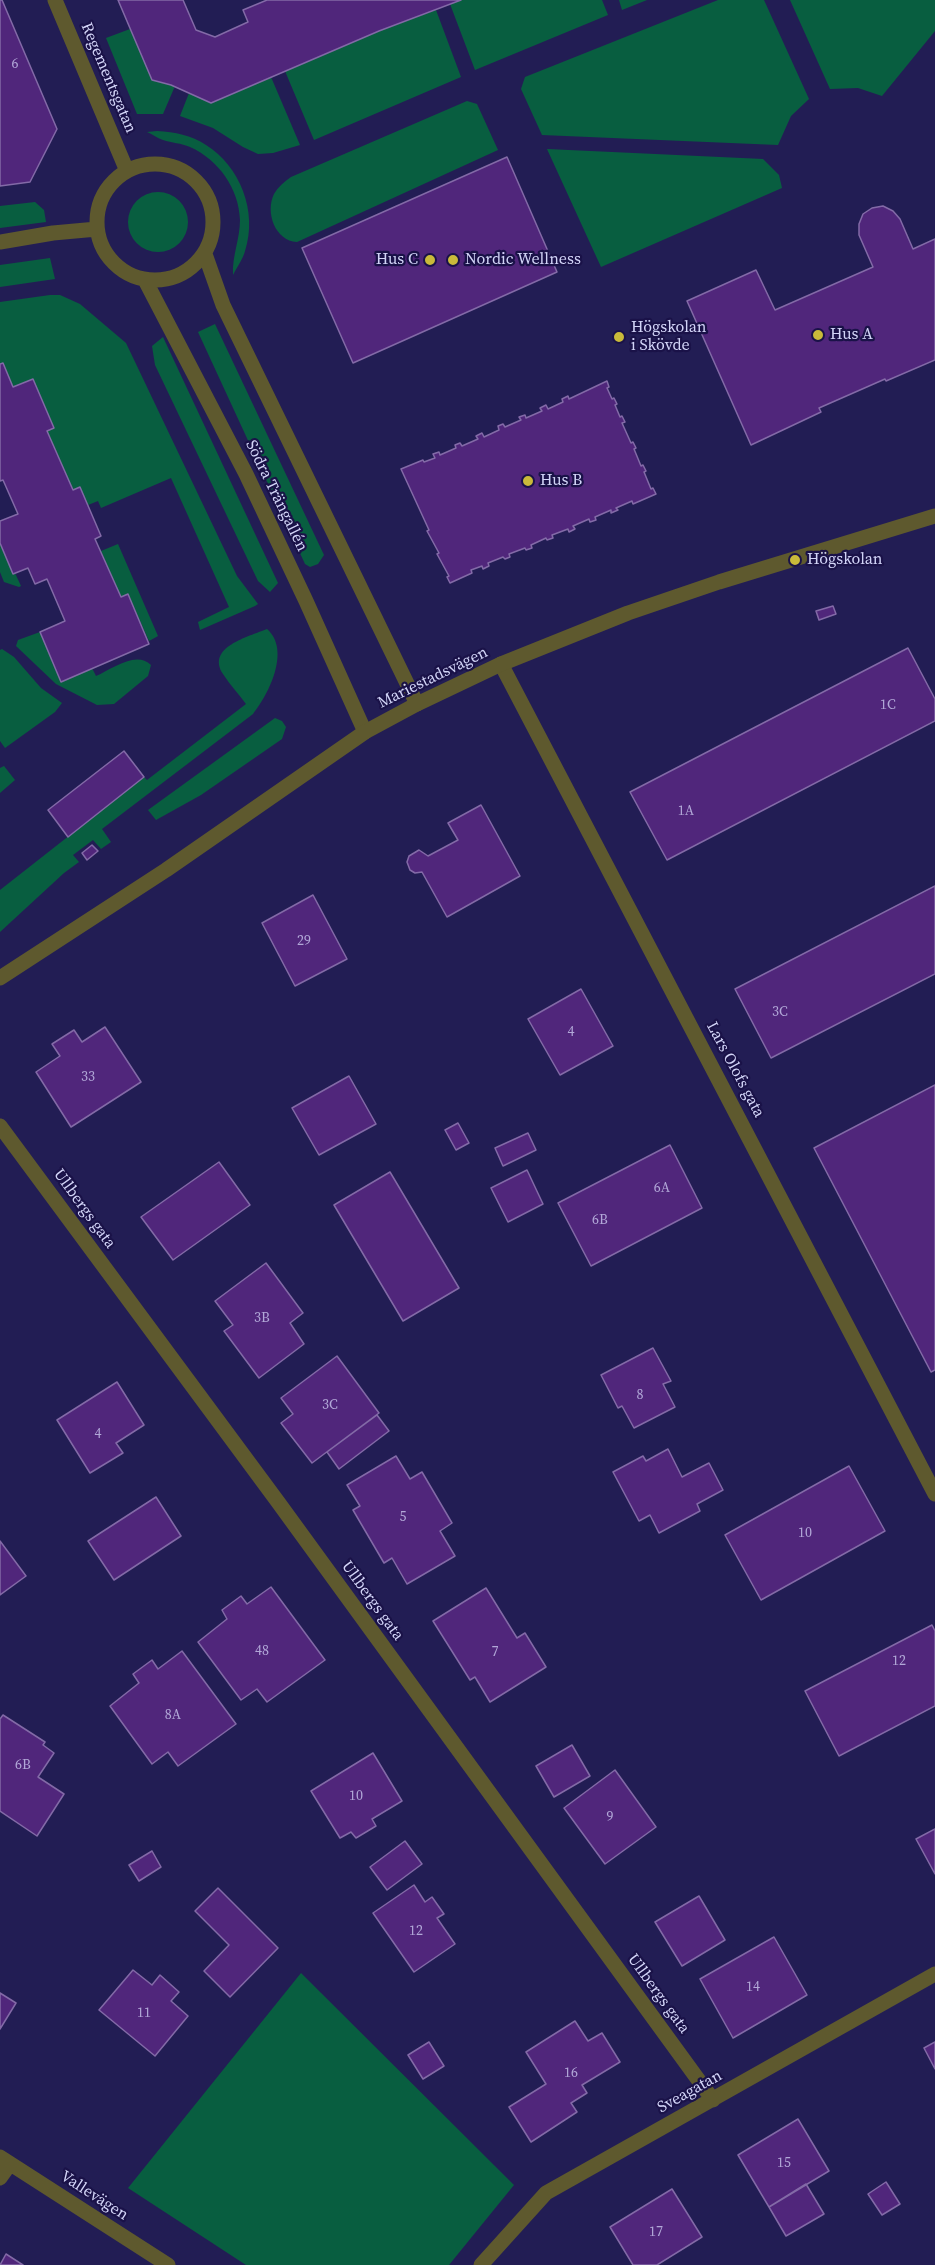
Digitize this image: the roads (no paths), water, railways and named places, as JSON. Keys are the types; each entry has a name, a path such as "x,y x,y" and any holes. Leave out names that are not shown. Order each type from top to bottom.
{"street":[{"name":"Regementsgatan","path":"55,0 127,171"},
{"path":"160,163 192,176 204,189 211,204 214,221 212,238 205,254 193,267 179,276 162,281 145,280 127,273 112,262 102,247 97,230 98,212 103,195 113,182 127,171 143,165 160,163"},
{"path":"0,242 53,233 97,230"},
{"path":"205,254 223,305 417,704"},
{"name":"Södra Trängallén","path":"145,280 246,474 365,732"},
{"name":"Mariestadsvägen","path":"0,978 166,870 365,732 417,704 501,664 628,614 718,582 935,516"},
{"name":"Lars Olofs gata","path":"501,664 935,1494"},
{"name":"Ullbergs gata","path":"0,1126 265,1485 712,2100"},
{"name":"Sveagatan","path":"481,2265 546,2193 935,1974"},
{"path":"0,2178 5,2160"},
{"name":"Vallevägen","path":"5,2160 168,2265"}],"place":[{"name":"Hus C","path":"430,260"},
{"name":"Nordic Wellness","path":"453,260"},
{"name":"Hus A","path":"818,335"},
{"name":"Högskolan i Skövde","path":"619,337"},
{"name":"Hus B","path":"528,481"},
{"name":"Högskolan","path":"795,560"}]}
